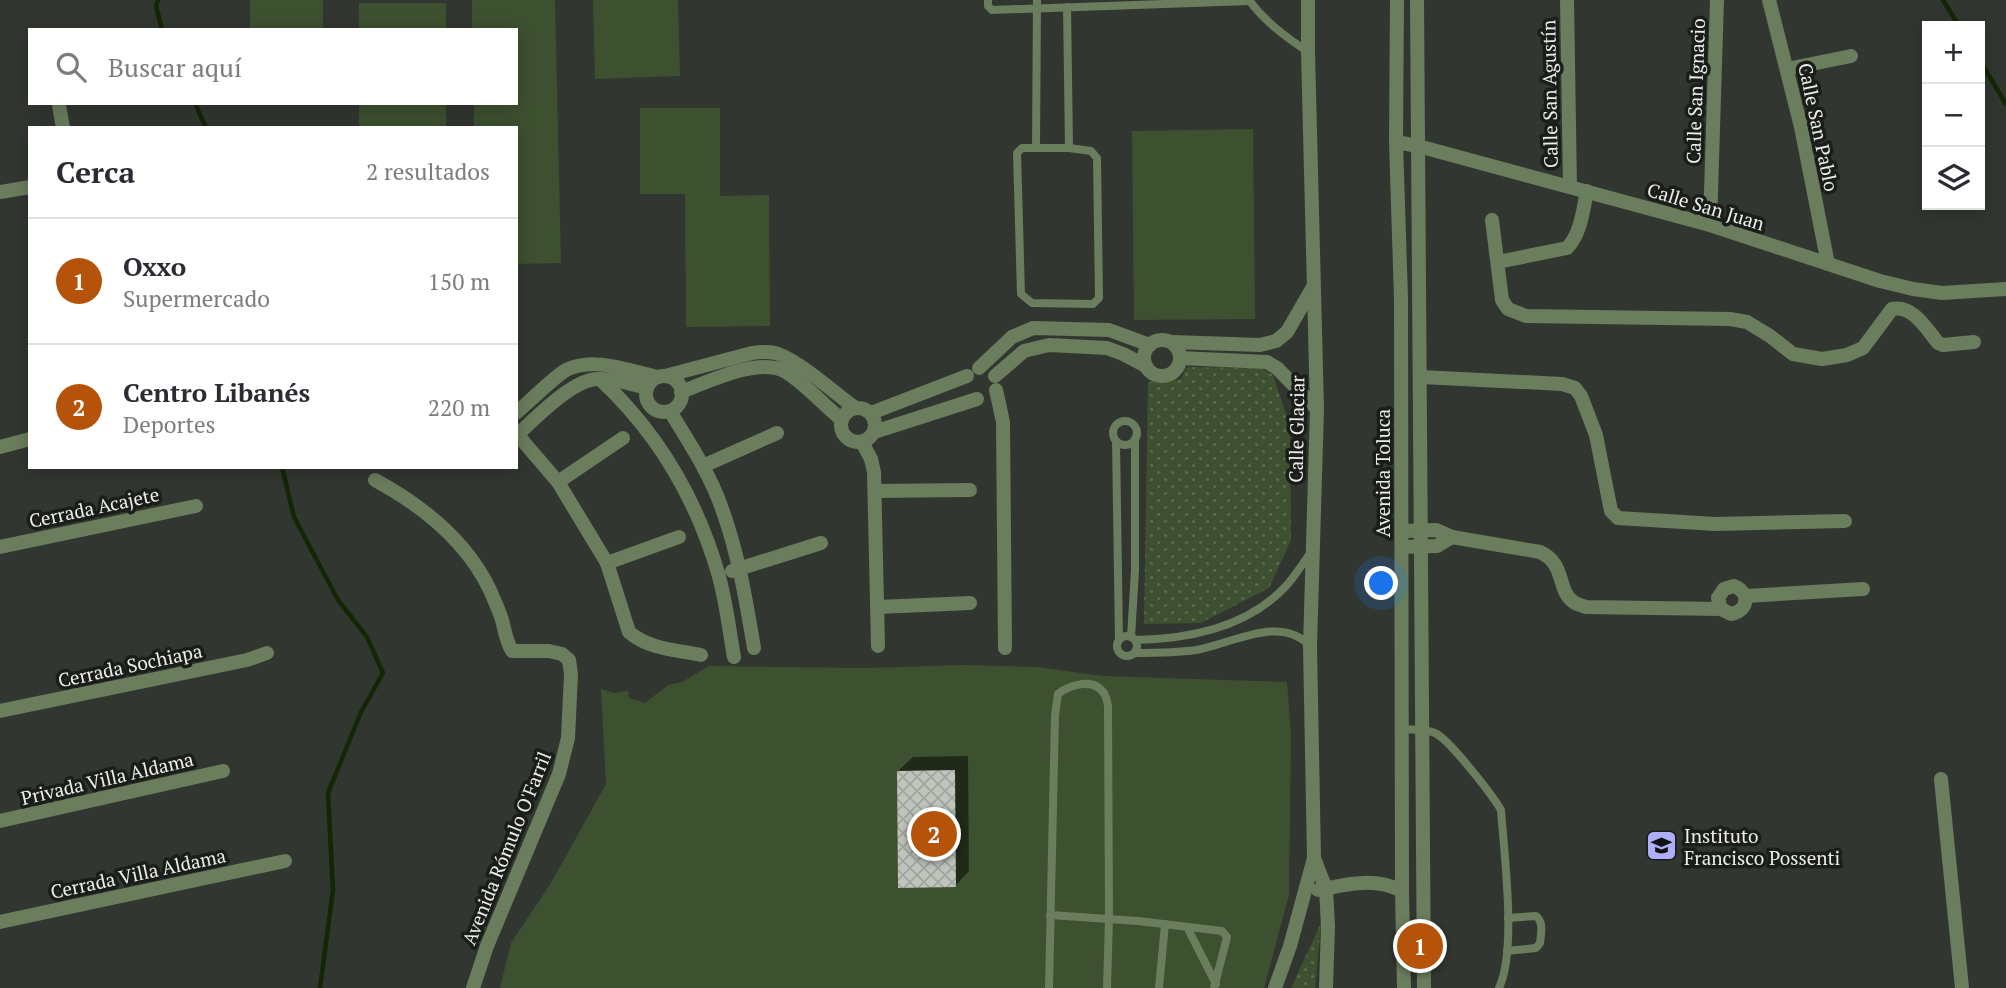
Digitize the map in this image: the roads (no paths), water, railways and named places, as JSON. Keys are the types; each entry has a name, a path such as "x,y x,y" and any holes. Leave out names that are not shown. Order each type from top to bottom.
{"street":[{"name":"Calle Glaciar","path":"1275,988 1290,946 1314,858 1310,646 1318,409 1308,0"},
{"name":"Avenida Toluca","path":"1397,0 1396,142 1401,243 1404,988"},
{"name":"Avenida Toluca","path":"1417,0 1424,988"},
{"name":"Calle San Agustín","path":"1566,0 1570,187"},
{"name":"Calle San Ignacio","path":"1710,225 1717,0"},
{"name":"Calle San Pablo","path":"1769,0 1801,127 1828,264"},
{"path":"1787,69 1851,56"},
{"path":"59,105 63,126"},
{"name":"Calle San Juan","path":"1396,142 1710,225 1880,281 1942,293 2006,289"},
{"path":"0,192 28,187"},
{"path":"1497,262 1567,248 1573,243 1579,229 1587,191"},
{"path":"1492,220 1503,300 1508,309 1526,316 1730,319 1747,322 1793,354 1822,359 1847,355 1863,348 1892,309 1901,307 1910,311 1938,343 1943,345 1974,342"},
{"path":"1146,366 1146,351 1156,341 1260,345 1276,341 1287,332 1313,287"},
{"path":"977,399 967,390 973,372 1012,337 1033,328 1109,330 1150,345"},
{"path":"855,407 846,411 840,428 845,437 862,442 874,432 991,396 995,383 1024,351 1049,345 1107,348 1162,376 1171,374 1178,367 1178,349 1172,342"},
{"path":"518,411 565,371 584,364 600,364 661,377 673,378 679,384 681,399 670,411 662,412 649,404 646,396 651,382 661,377 764,352 777,353 790,359 855,407 872,413 874,432"},
{"path":"1180,358 1267,362 1277,368 1318,409"},
{"path":"681,391 755,366 775,368 786,372 841,419"},
{"path":"872,413 973,372 991,371 1003,422 1005,648"},
{"path":"1421,377 1562,384 1575,388 1581,396 1596,435 1611,511 1618,518 1715,524 1846,521"},
{"path":"518,432 574,386 588,380 600,379 647,388"},
{"path":"600,379 634,413 680,477 706,537 719,576 734,657"},
{"path":"670,411 703,466 721,505 740,567 754,648"},
{"path":"703,466 777,433"},
{"path":"518,434 558,482 607,563 629,632 637,639 652,645 701,655"},
{"path":"558,482 624,438"},
{"path":"0,447 28,440"},
{"path":"862,442 871,459 875,491 878,646"},
{"name":"Avenida Rómulo O'Farril","path":"375,480 399,493 430,516 447,530 471,557 489,590 512,651 549,651 562,654 569,660 571,674 568,738 559,774 487,946 473,988"},
{"path":"875,491 970,490"},
{"name":"Cerrada Acajete","path":"0,547 196,506"},
{"path":"1402,531 1436,530 1452,537 1540,552 1549,556 1556,564 1567,596 1574,603 1586,607 1721,609 1731,614 1745,607 1746,596 1863,589"},
{"path":"607,563 679,537"},
{"path":"1402,547 1437,546 1452,537"},
{"path":"719,576 821,543"},
{"path":"878,607 970,603"},
{"name":"Cerrada Sochiapa","path":"0,711 247,660 267,653"},
{"name":"Privada Villa Aldama","path":"0,821 223,771"},
{"path":"1941,779 1962,988"},
{"name":"Calle Glaciar","path":"1314,858 1326,889 1326,988"},
{"name":"Cerrada Villa Aldama","path":"0,922 285,861"},
{"path":"1305,894 1365,882 1389,884 1402,891"}],"lane":[{"path":"988,0 988,6 992,9 1037,4 1067,7 1089,3 1249,0 1283,34 1308,52"},
{"path":"1036,148 1037,4"},
{"path":"1067,7 1069,148"},
{"path":"1021,148 1069,148 1091,151 1097,158 1099,298 1093,304 1032,303 1021,294 1017,153 1021,148"},
{"path":"1135,653 1137,644 1133,639 1137,434 1133,424 1123,421 1115,426 1113,432 1116,442 1118,497 1117,649 1123,656 1194,650 1220,645 1248,635 1280,631 1300,636 1310,646"},
{"path":"1116,442 1126,444 1135,439"},
{"path":"1118,497 1135,498"},
{"path":"1119,640 1127,636 1148,640 1205,632 1240,619 1256,611 1285,587 1312,551"},
{"path":"1118,569 1135,570"},
{"path":"1119,599 1134,600"},
{"path":"1240,619 1248,635"},
{"path":"1049,988 1055,715 1058,694 1076,684 1094,685 1104,694 1108,706 1110,919 1107,988"},
{"path":"1402,729 1422,730 1442,737 1493,796 1501,810 1508,918 1507,951 1499,988"},
{"path":"1050,915 1222,931 1227,937 1215,986"},
{"path":"1507,951 1536,948 1540,943 1541,921 1536,916 1508,918"},
{"path":"1159,988 1165,924"},
{"path":"1187,927 1215,986"}],"waterway":[{"path":"158,0 156,6 162,28"},
{"path":"1943,0 1956,21"},
{"path":"1985,69 2006,104"},
{"path":"196,105 205,126"},
{"path":"282,469 294,517 338,600 367,637 383,673 361,712 328,793 333,890 320,988"}],"place":[{"name":"Centro Libanés","path":"934,834"},
{"name":"Instituto Francisco Possenti","path":"1661,846"},
{"name":"Oxxo","path":"1420,946"}]}
